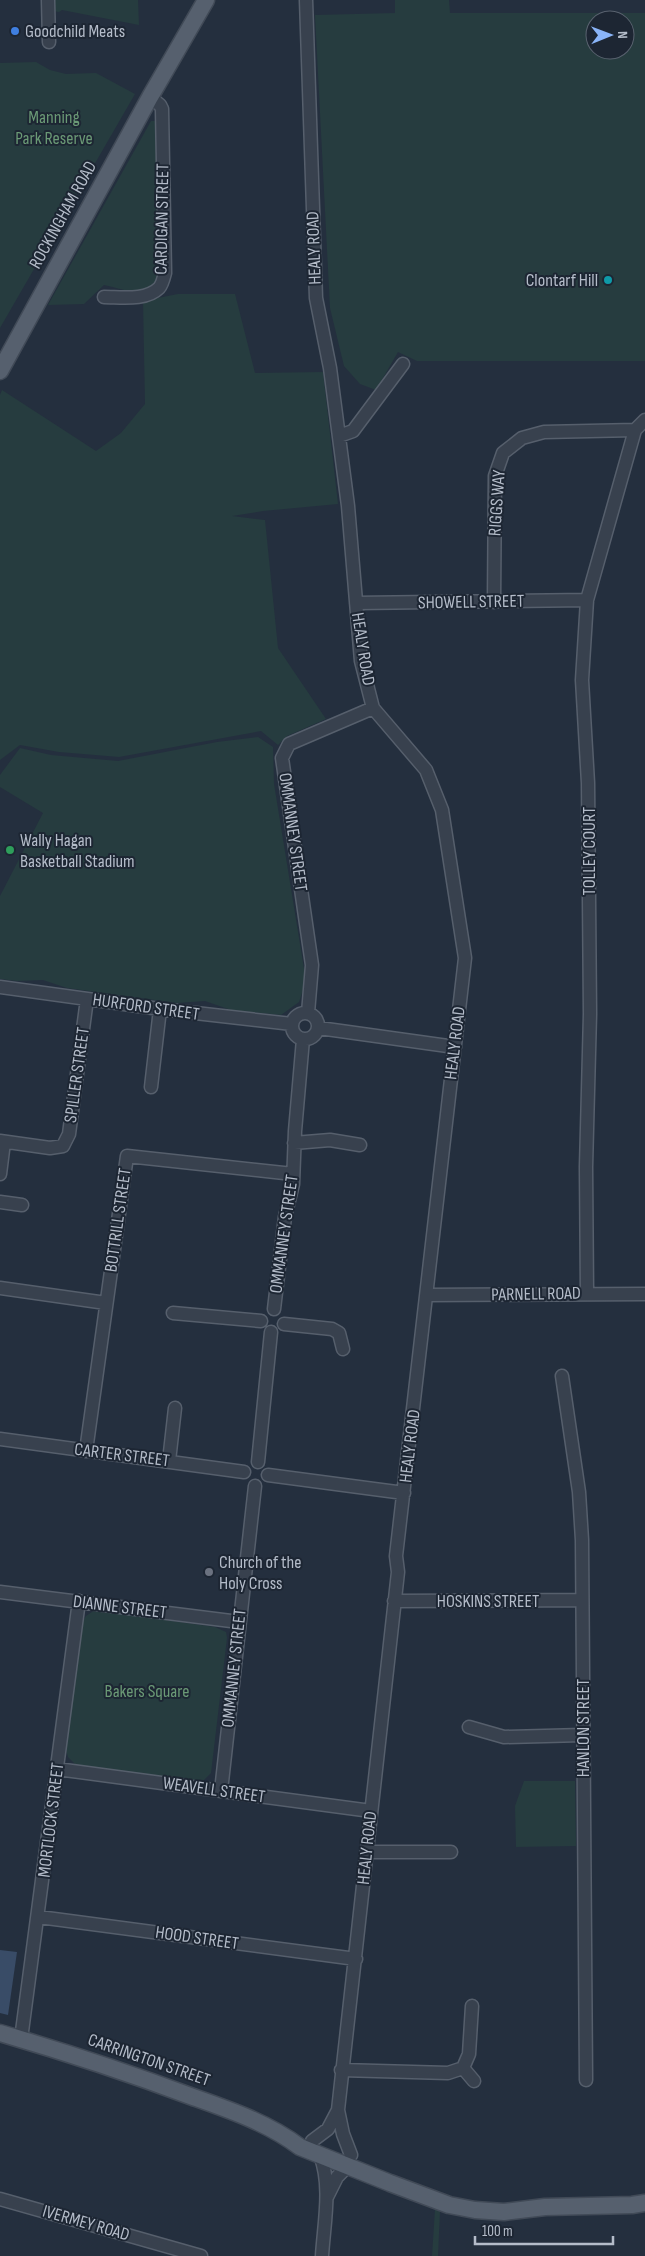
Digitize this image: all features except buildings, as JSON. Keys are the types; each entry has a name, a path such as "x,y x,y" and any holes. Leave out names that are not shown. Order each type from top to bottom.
{"main road":[{"name":"ROCKINGHAM ROAD","path":"2,365 150,97 206,0"},
{"name":"CARRINGTON STREET","path":"0,2033 125,2071 232,2111 283,2134 300,2147 316,2148 449,2205 475,2210 504,2212 545,2207 641,2205"}],"street":[{"path":"48,0 49,42"},
{"name":"HEALY ROAD","path":"306,0 316,298 330,368 348,506 361,661 374,708 426,770 442,810 465,958 396,1556 398,1572 356,1959 341,2070 338,2110 349,2161"},
{"name":"CARDIGAN STREET","path":"104,297 137,298 149,294 160,287 166,273 162,109 150,97"},
{"path":"339,436 353,431 402,364"},
{"name":"TOLLEY COURT","path":"587,1294 586,1167 590,1014 588,783 582,680 587,600 640,425"},
{"name":"RIGGS WAY","path":"494,602 494,476 503,453 522,438 544,432 640,425"},
{"name":"SHOWELL STREET","path":"356,603 587,600"},
{"name":"OMMANNEY STREET","path":"308,1013 312,965 282,758 289,744 374,708"},
{"name":"HURFORD STREET","path":"0,987 160,1009 292,1024"},
{"name":"SPILLER STREET","path":"2,1142 50,1148 62,1146 69,1134 87,999"},
{"path":"151,1087 160,1009"},
{"path":"301,1013 308,1013 314,1015 318,1021 319,1028 316,1034 310,1038 303,1039 297,1037 293,1031 292,1024 295,1017 301,1013"},
{"path":"319,1028 455,1047"},
{"name":"OMMANNEY STREET","path":"274,1309 285,1217 293,1184 294,1143 303,1039"},
{"path":"294,1143 330,1140 360,1145"},
{"path":"0,1174 2,1142"},
{"name":"BOTTRILL STREET","path":"86,1451 127,1156 293,1174"},
{"path":"0,1202 22,1205"},
{"path":"0,1288 106,1303"},
{"name":"PARNELL ROAD","path":"427,1295 645,1294"},
{"path":"274,1309 280,1312 284,1318 284,1324 277,1332 266,1330 261,1321 263,1314 268,1310 274,1309"},
{"path":"173,1313 261,1321"},
{"path":"284,1324 332,1329 339,1333 343,1349"},
{"path":"258,1462 271,1332"},
{"name":"HANLON STREET","path":"562,1376 579,1492 582,1540 586,2080"},
{"path":"169,1461 175,1408"},
{"name":"CARTER STREET","path":"0,1439 244,1472"},
{"path":"258,1462 266,1466 268,1475 264,1483 255,1486 247,1481 244,1472 249,1464 258,1462"},
{"path":"268,1475 404,1493"},
{"name":"OMMANNEY STREET","path":"221,1791 255,1486"},
{"name":"DIANNE STREET","path":"0,1592 239,1622"},
{"name":"HOSKINS STREET","path":"394,1601 582,1600"},
{"name":"MORTLOCK STREET","path":"21,2039 79,1601"},
{"path":"469,1727 504,1737 582,1735"},
{"name":"WEAVELL STREET","path":"57,1769 371,1811"},
{"path":"367,1852 451,1852"},
{"name":"HOOD STREET","path":"38,1917 356,1959"},
{"path":"341,2070 448,2073 463,2068 469,2054 472,2006"},
{"path":"463,2068 474,2080"},
{"name":"HEALY ROAD","path":"316,2148 338,2110"},
{"path":"316,2148 325,2172 326,2199 322,2256"},
{"path":"326,2199 349,2161"},
{"name":"IVERMEY ROAD","path":"0,2199 201,2256"}],"green space":[{"path":"53,0 138,0 139,25 62,10 59,12 53,11"},
{"path":"395,0 449,0 450,13 585,13 585,60 635,60 635,13 645,13 645,361 417,361 398,352 376,390 360,384 344,366 330,308 315,15 395,13"},
{"name":"Manning Park Reserve","path":"36,62 50,70 66,74 96,73 135,94 0,328 0,63"},
{"path":"151,121 157,121 160,272 155,281 144,291 129,291 104,285 84,304 48,305"},
{"path":"178,294 235,294 255,373 323,372 338,504 232,516 265,520 278,648 326,719 287,736 278,745 261,731 119,757 59,752 20,745 0,760 0,395 2,390 96,451 121,433 145,404 143,301"},
{"path":"258,737 273,747 274,784 306,981 299,1002 281,1015 231,1010 205,1001 177,1003 67,988 43,980 17,981 0,979 0,896 43,813 0,787 0,775 20,748 51,755 118,761 217,742"},
{"name":"Bakers Square","path":"95,1610 215,1627 226,1632 227,1638 211,1773 202,1782 76,1765 68,1757 66,1750 83,1621 86,1616"},
{"path":"524,1781 575,1781 576,1846 516,1847 515,1806"},
{"path":"435,2209 440,2211 438,2256 432,2256"}],"water":[{"path":"0,1950 17,1952 8,2015 0,2013"}],"place":[{"name":"Goodchild Meats","path":"15,31"},
{"name":"Clontarf Hill","path":"608,280"},
{"name":"Wally Hagan Basketball Stadium","path":"10,850"},
{"name":"Church of the Holy Cross","path":"209,1572"}]}
